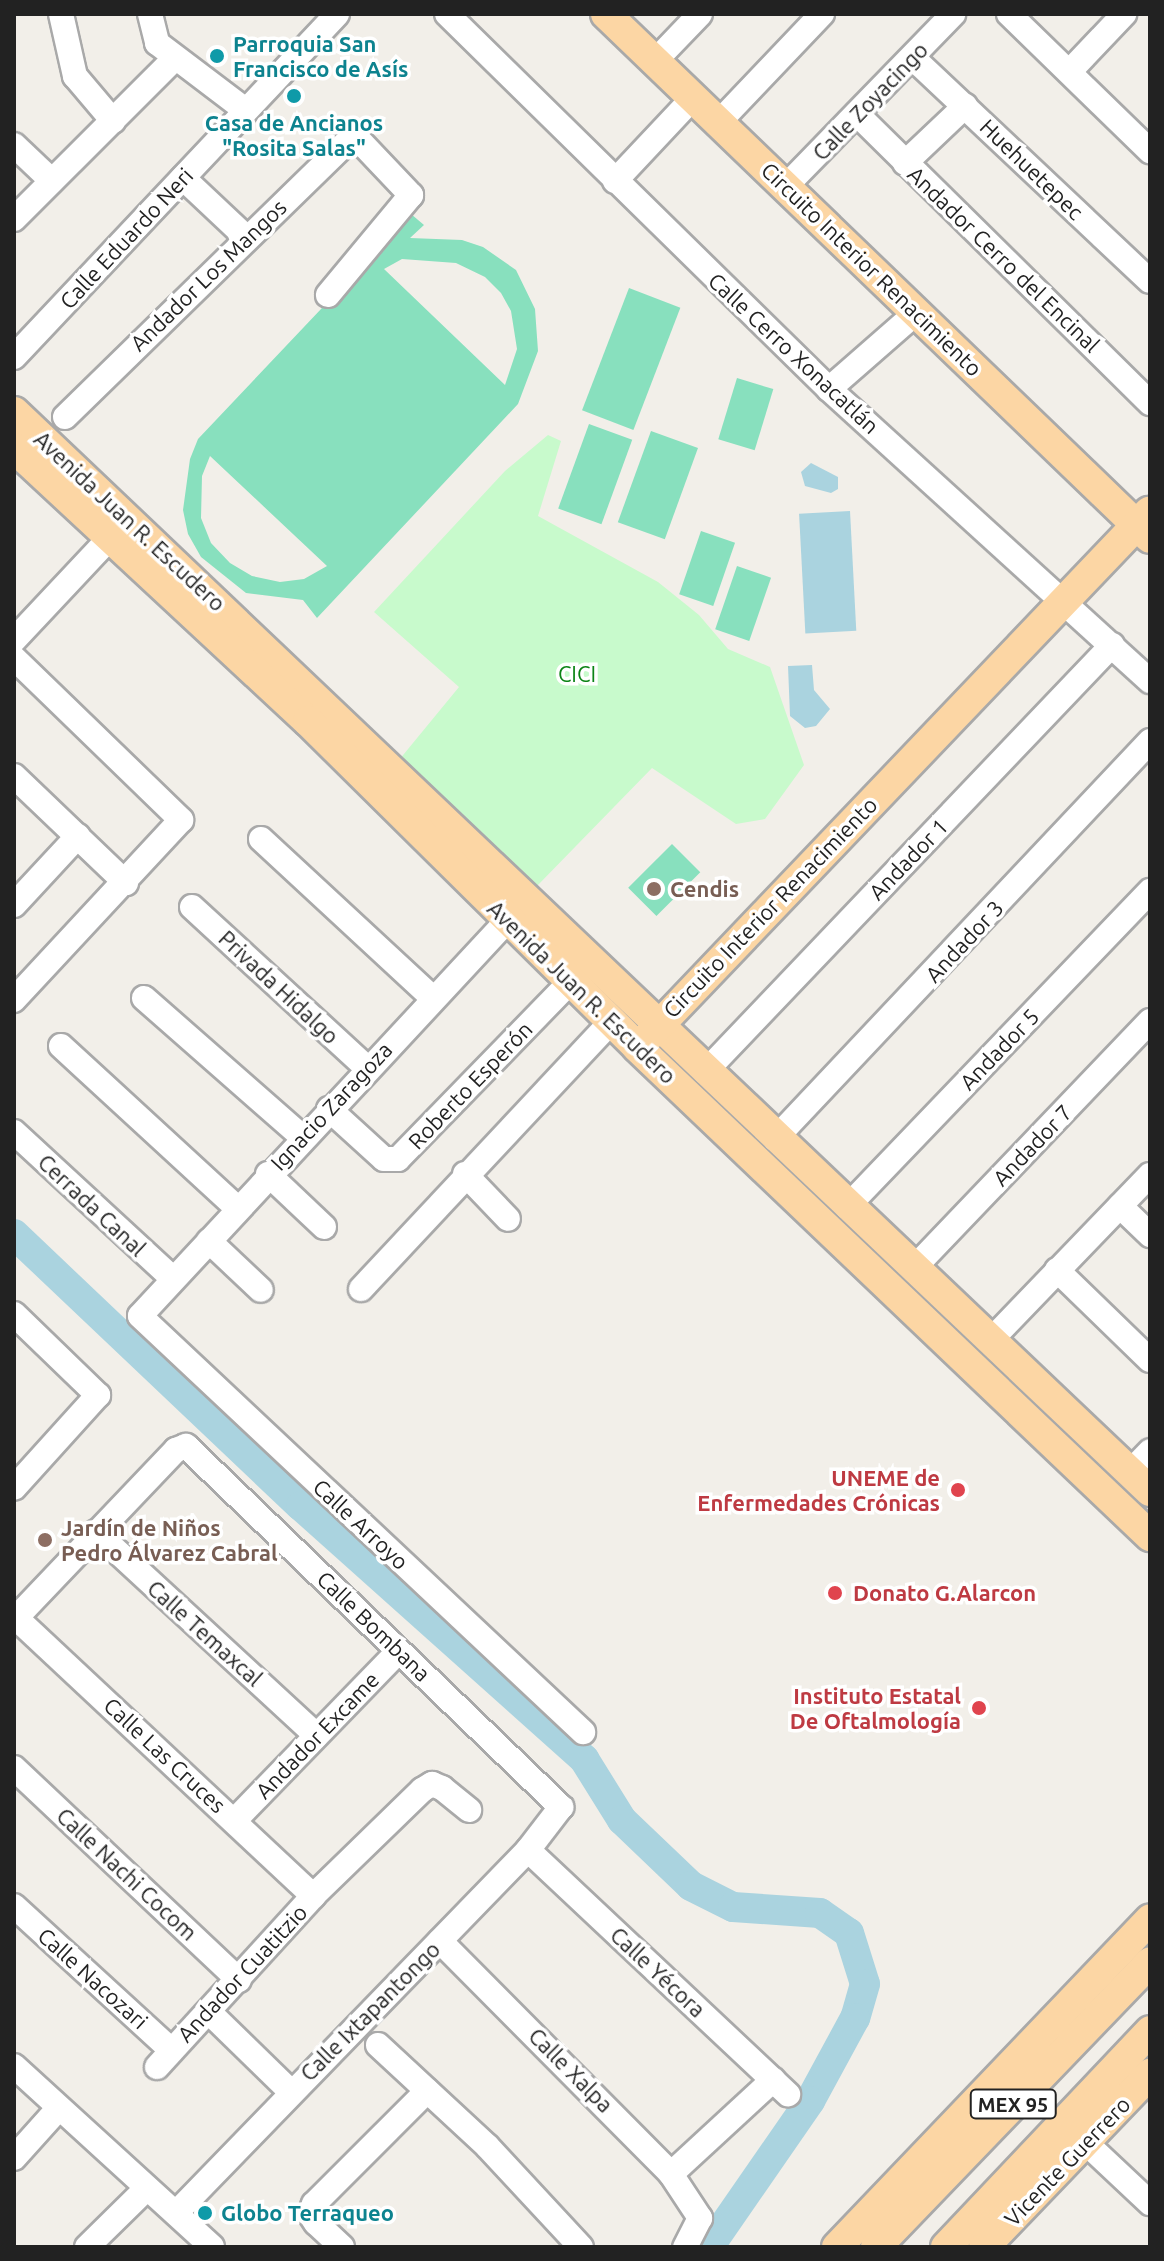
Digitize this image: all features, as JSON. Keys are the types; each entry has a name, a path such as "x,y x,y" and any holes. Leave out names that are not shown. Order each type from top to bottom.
{"main road":[{"name":"Circuito Interior Renacimiento","path":"606,14 917,312 1146,525 1064,600 637,1047"},
{"name":"Avenida Juan R. Escudero","path":"14,412 119,528 316,713 517,909 658,1025 705,1072 731,1117 775,1139 991,1340 1143,1472"},
{"name":"Avenida Juan R. Escudero","path":"14,448 119,528"},
{"name":"Avenida Juan R. Escudero","path":"517,909 571,981 611,1022 637,1047 731,1117 1150,1536"},
{"path":"837,2247 1150,1919"},
{"name":"MEX 95","path":"876,2247 1150,1962"},
{"name":"MEX 95","path":"946,2247 1027,2183 1150,2031"},
{"name":"Vicente Guerrero","path":"984,2247 1027,2183 1086,2143 1150,2074"}],"street":[{"path":"150,14 157,43 174,59 244,109"},
{"name":"Calle Cerro Xonacatlán","path":"447,14 829,389 1150,681"},
{"path":"655,61 700,14"},
{"path":"720,121 822,14"},
{"name":"Calle Zoyacingo","path":"786,186 859,116 953,14"},
{"path":"1009,14 1145,135"},
{"path":"1070,71 1124,14"},
{"path":"68,15 75,76 113,121"},
{"name":"Calle Eduardo Neri","path":"14,357 332,16"},
{"name":"Huehuetepec","path":"913,58 1150,281"},
{"path":"14,219 174,59"},
{"path":"615,181 693,98"},
{"path":"905,163 965,106"},
{"name":"Andador Cerro del Encinal","path":"859,116 1150,403"},
{"name":"Andador Los Mangos","path":"65,417 354,135 411,195 328,295"},
{"path":"14,145 52,181"},
{"path":"183,178 247,238"},
{"path":"829,389 917,312"},
{"path":"14,640 119,528"},
{"name":"Andador 1","path":"705,1072 1112,645"},
{"path":"14,658 181,820 126,883 14,1000"},
{"name":"Andador 3","path":"775,1139 1150,741"},
{"path":"14,776 126,883"},
{"path":"14,905 78,836"},
{"path":"261,839 433,998"},
{"name":"Andador 5","path":"847,1207 1150,891"},
{"name":"Privada Hidalgo","path":"192,907 367,1068"},
{"name":"Ignacio Zaragoza","path":"140,1316 171,1277 209,1241 236,1207 517,909"},
{"name":"Roberto Esperón","path":"329,1109 384,1159 398,1159 571,981"},
{"path":"144,998 302,1137"},
{"name":"Andador 7","path":"913,1269 1150,1021"},
{"path":"361,1289 465,1174 611,1022"},
{"path":"61,1046 236,1207"},
{"name":"Cerrada Canal","path":"14,1132 171,1277"},
{"path":"268,1174 324,1227"},
{"path":"465,1174 508,1219"},
{"path":"991,1340 1150,1175"},
{"path":"1120,1206 1150,1235"},
{"path":"209,1241 261,1290"},
{"path":"1057,1270 1150,1360"},
{"path":"14,1314 98,1395 14,1488"},
{"name":"Calle Arroyo","path":"140,1316 583,1732"},
{"name":"Calle Bombana","path":"96,1532 176,1450 186,1446 561,1807"},
{"path":"15,1618 96,1532"},
{"name":"Calle Temaxcal","path":"96,1532 315,1734"},
{"name":"Calle Las Cruces","path":"15,1618 313,1896"},
{"name":"Andador Excame","path":"235,1820 315,1734 399,1651"},
{"name":"Calle Nachi Cocom","path":"17,1776 239,1980"},
{"name":"Andador Cuatitzio","path":"164,2058 313,1896 422,1790 432,1784 442,1788 469,1810"},
{"name":"Calle Ixtapantongo","path":"176,2213 528,1850 561,1807"},
{"name":"Calle Yécora","path":"528,1850 780,2087 671,2174"},
{"name":"Calle Nacozari","path":"14,1906 164,2058"},
{"name":"Calle Xalpa","path":"440,1941 671,2174 676,2189 694,2206 700,2218 685,2247"},
{"path":"209,2012 291,2092"},
{"path":"378,2045 487,2146 581,2247"},
{"path":"14,2066 212,2247"},
{"path":"342,2247 310,2214 314,2204 427,2091"},
{"path":"14,2158 58,2109"},
{"path":"1086,2143 1150,2203"},
{"path":"87,2247 147,2188"}],"green space":[{"path":"411,214 424,225 410,238 462,240 483,247 516,270 535,309 538,351 518,404 317,618 303,600 246,593 201,557 188,534 183,510 190,459 198,439","holes":["402,259 456,263 485,277 501,293 511,311 517,349 505,385 384,269","210,456 327,566 304,579 280,582 252,576 230,563 211,543 201,518 202,476"]},
{"path":"629,288 680,308 633,430 582,410"},
{"path":"737,378 773,389 755,450 718,439"},
{"path":"589,424 632,440 601,524 558,509"},
{"path":"651,431 698,448 665,539 618,522"},
{"name":"CICI","path":"548,435 561,441 538,516 658,582 699,615 728,649 770,667 804,765 765,819 736,824 652,768 537,886 399,760 459,687 374,612 505,471"},
{"path":"701,531 735,543 713,606 679,594"},
{"path":"737,566 771,578 749,641 715,629"},
{"path":"672,844 700,872 656,916 628,888"}],"water":[{"path":"811,463 838,477 838,489 831,493 805,486 801,472"},
{"path":"850,511 856,631 805,634 799,514"},
{"path":"812,665 814,690 830,709 816,726 805,728 790,716 788,666"}],"waterway":[{"path":"14,1234 301,1506 584,1759 622,1820 691,1886 733,1907 820,1913 849,1933 865,1984 855,2018 810,2101 709,2247"}],"place":[{"name":"Parroquia San Francisco de Asís","path":"217,56"},
{"name":"Casa de Ancianos \"Rosita Salas\"","path":"294,96"},
{"name":"Cendis","path":"654,889"},
{"name":"UNEME de Enfermedades Crónicas","path":"958,1490"},
{"name":"Jardín de Niños Pedro Álvarez Cabral","path":"45,1540"},
{"name":"Donato G.Alarcon","path":"835,1593"},
{"name":"Instituto Estatal De Oftalmología","path":"979,1708"},
{"name":"Globo Terraqueo","path":"205,2213"}]}
